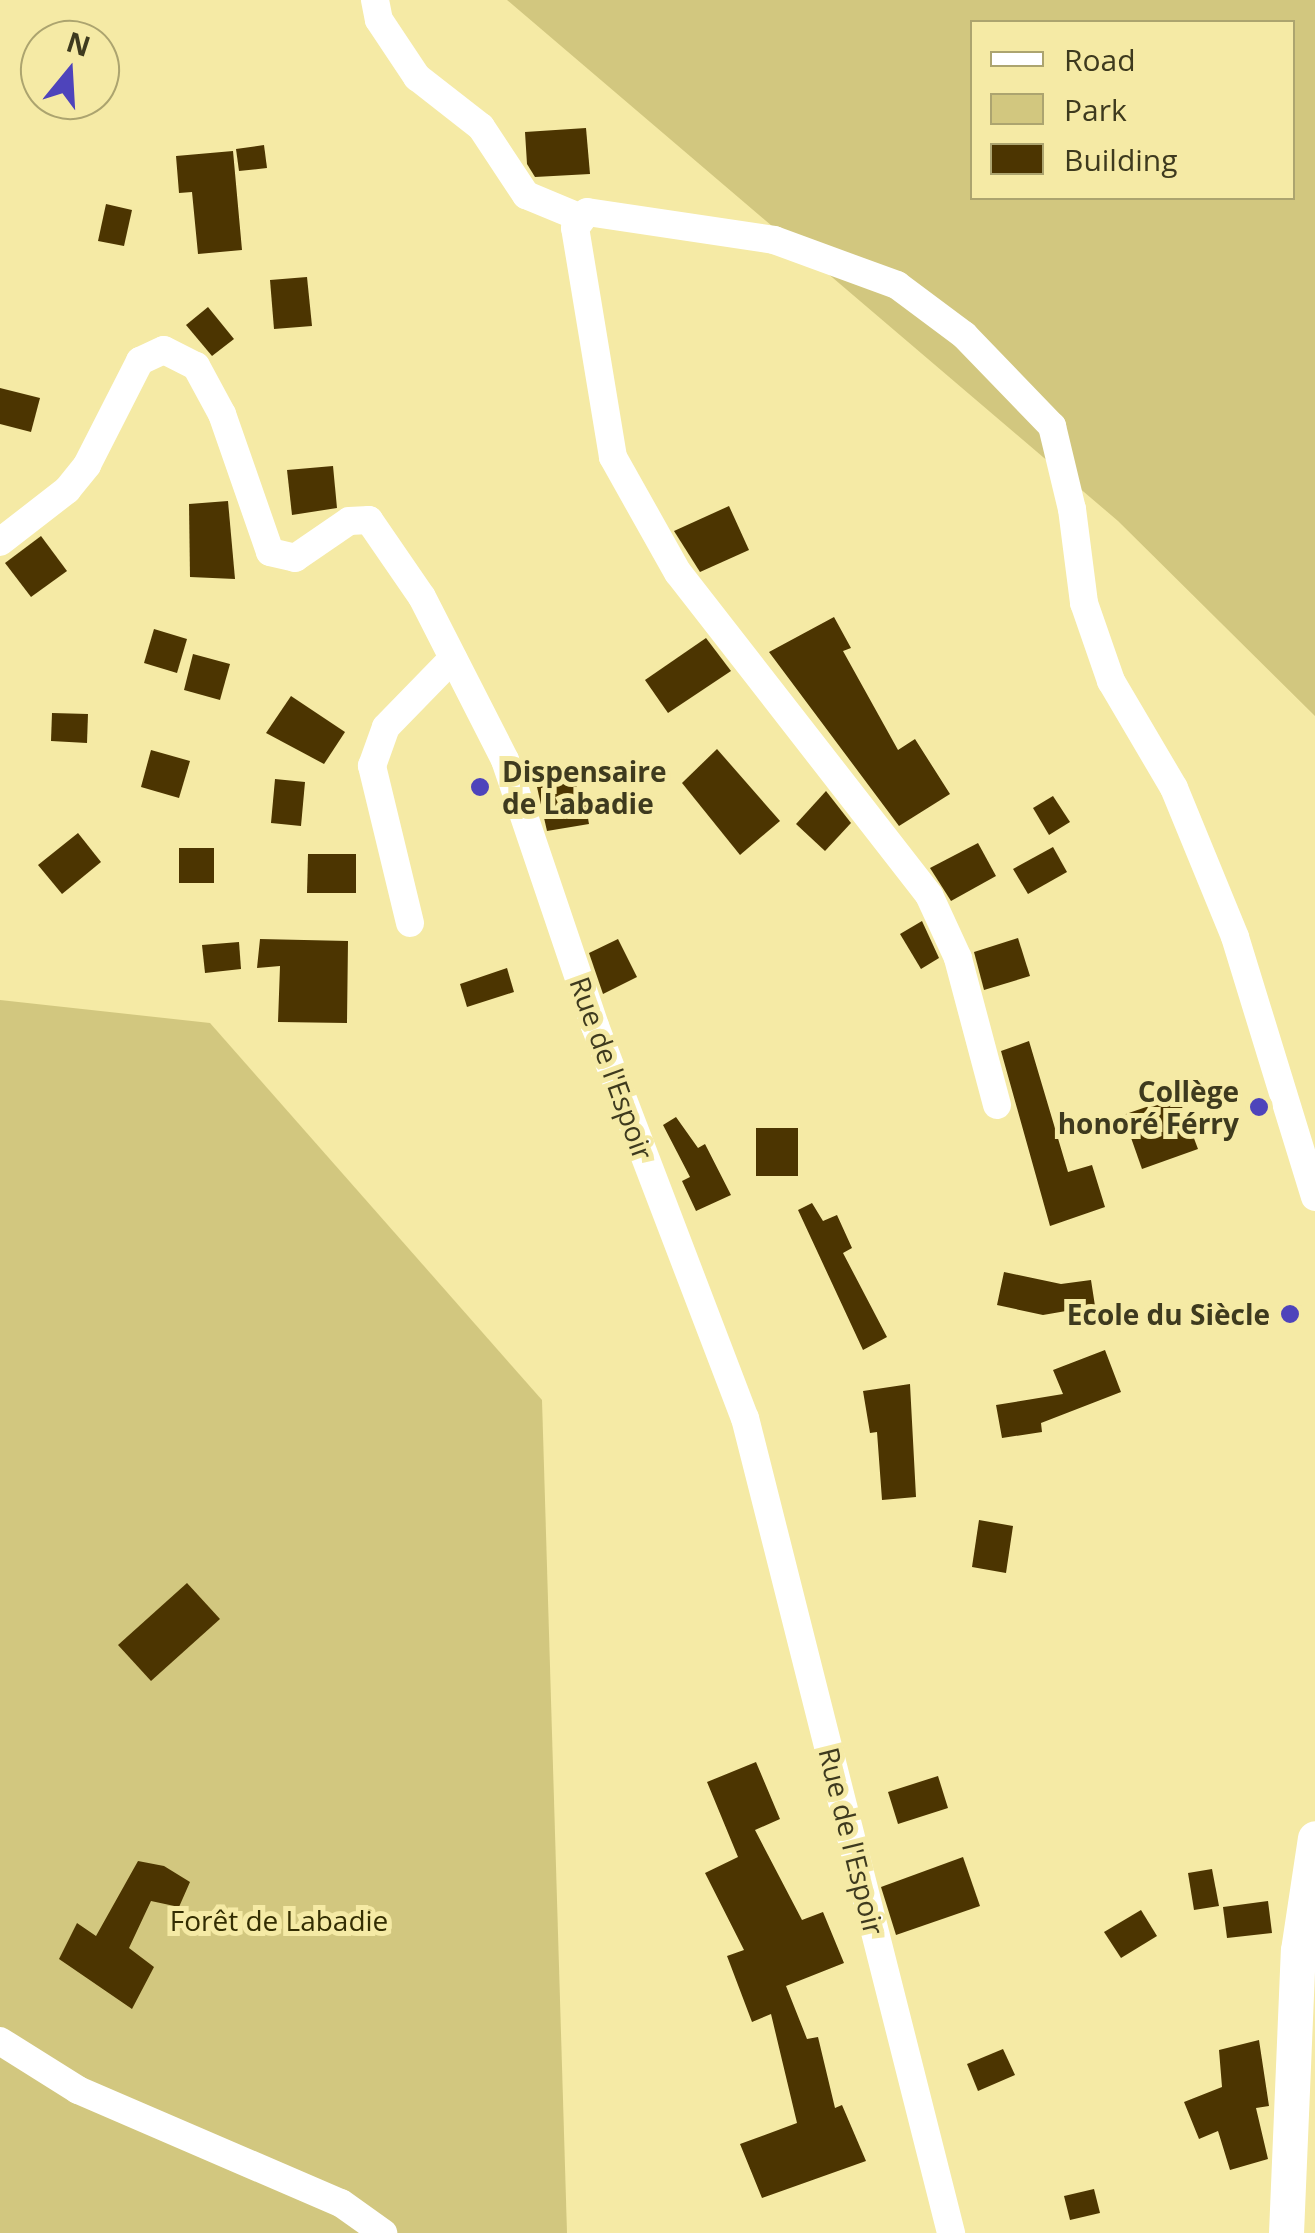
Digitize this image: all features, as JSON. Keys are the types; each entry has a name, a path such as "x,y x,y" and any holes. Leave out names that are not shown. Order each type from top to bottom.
{"street":[{"path":"375,0 379,20 418,77 481,127 526,195 579,217 596,211 774,240 897,285 964,335 1052,426 1072,509 1084,603 1111,682 1174,788 1235,938 1315,1197"},
{"path":"579,217 575,228 613,458 678,574 929,894 958,958 997,1105"},
{"name":"Rue de l'Espoir","path":"0,542 67,490 87,466 140,361 164,350 196,366 222,414 270,552 295,558 349,521 369,520 422,597 505,760 595,1026 745,1418 951,2233"},
{"path":"410,923 372,766 386,727 454,658"},
{"path":"1286,2233 1298,1950 1315,1838"},
{"path":"0,2040 78,2090 341,2203 383,2233"}],"green space":[{"path":"507,0 1315,0 1315,716 1118,521"},
{"name":"Forêt de Labadie","path":"0,1000 210,1023 542,1400 567,2233 0,2233"}],"building":[{"path":"586,128 590,174 535,177 527,164 525,132"},
{"path":"264,145 267,168 239,171 236,149"},
{"path":"233,151 242,250 198,254 192,192 179,193 176,156"},
{"path":"106,204 132,210 124,246 98,241"},
{"path":"307,277 312,326 274,329 270,280"},
{"path":"208,307 234,339 212,356 186,325"},
{"path":"0,388 40,398 31,432 0,424"},
{"path":"333,466 337,508 292,515 287,470"},
{"path":"228,501 235,579 190,577 189,504"},
{"path":"729,506 749,550 700,572 674,531"},
{"path":"41,536 67,571 31,597 5,563"},
{"path":"834,617 851,648 843,651 898,750 915,739 950,794 899,826 769,652"},
{"path":"154,629 187,639 177,673 144,663"},
{"path":"706,638 731,671 668,713 645,680"},
{"path":"193,654 230,664 220,700 184,690"},
{"path":"291,696 345,732 324,764 266,733"},
{"path":"52,713 88,714 87,743 51,741"},
{"path":"717,749 780,821 740,855 682,783"},
{"path":"151,750 190,761 179,798 141,787"},
{"path":"275,779 305,782 301,826 271,823"},
{"path":"581,779 589,824 547,831 537,787"},
{"path":"826,791 851,823 825,851 796,824"},
{"path":"1053,796 1070,822 1049,835 1033,808"},
{"path":"78,833 101,862 62,894 38,865"},
{"path":"978,843 996,876 951,901 930,868"},
{"path":"1053,847 1067,872 1028,894 1013,869"},
{"path":"179,848 214,848 214,883 179,883"},
{"path":"308,854 356,854 356,893 307,893"},
{"path":"922,921 939,958 921,969 900,934"},
{"path":"1018,938 1030,976 984,990 974,952"},
{"path":"260,939 348,941 347,1023 278,1022 280,966 257,968"},
{"path":"618,939 637,977 603,994 589,953"},
{"path":"239,942 241,969 205,973 202,945"},
{"path":"507,968 514,992 467,1007 460,984"},
{"path":"1029,1041 1068,1172 1092,1165 1105,1207 1050,1226 1001,1051"},
{"path":"1178,1096 1198,1149 1142,1169 1123,1115"},
{"path":"676,1117 698,1148 705,1144 731,1195 696,1211 682,1181 690,1177 663,1125"},
{"path":"756,1128 798,1128 798,1176 756,1176"},
{"path":"812,1203 823,1221 837,1215 852,1248 843,1253 887,1337 863,1350 798,1210"},
{"path":"1004,1272 1061,1284 1091,1280 1095,1306 1043,1315 997,1305"},
{"path":"1105,1350 1121,1392 1041,1423 1042,1432 1002,1438 996,1405 1063,1394 1053,1370"},
{"path":"910,1384 916,1497 882,1500 877,1432 870,1433 863,1391"},
{"path":"979,1520 1013,1526 1006,1573 972,1567"},
{"path":"187,1583 220,1619 151,1681 118,1645"},
{"path":"756,1762 780,1819 755,1830 802,1920 823,1912 844,1963 786,1986 807,2039 818,2037 835,2108 842,2105 866,2161 762,2198 740,2144 797,2123 771,2014 752,2022 727,1956 744,1950 705,1873 738,1857 707,1782"},
{"path":"938,1776 948,1808 898,1824 888,1792"},
{"path":"963,1857 980,1906 896,1935 881,1887"},
{"path":"138,1861 164,1866 190,1882 179,1907 151,1901 129,1948 154,1967 132,2009 59,1959 77,1923 96,1936"},
{"path":"1212,1869 1219,1906 1194,1910 1188,1873"},
{"path":"1268,1901 1272,1933 1227,1938 1223,1907"},
{"path":"1141,1910 1157,1936 1121,1958 1104,1932"},
{"path":"1259,2040 1269,2106 1256,2108 1268,2159 1230,2170 1218,2131 1199,2139 1184,2102 1222,2087 1219,2050"},
{"path":"1003,2049 1015,2075 978,2091 967,2064"},
{"path":"1094,2189 1100,2213 1070,2220 1064,2196"}],"place":[{"name":"Dispensaire de Labadie","path":"480,787"},
{"name":"Collège honoré Férry","path":"1259,1107"},
{"name":"Ecole du Siècle","path":"1290,1314"}]}
